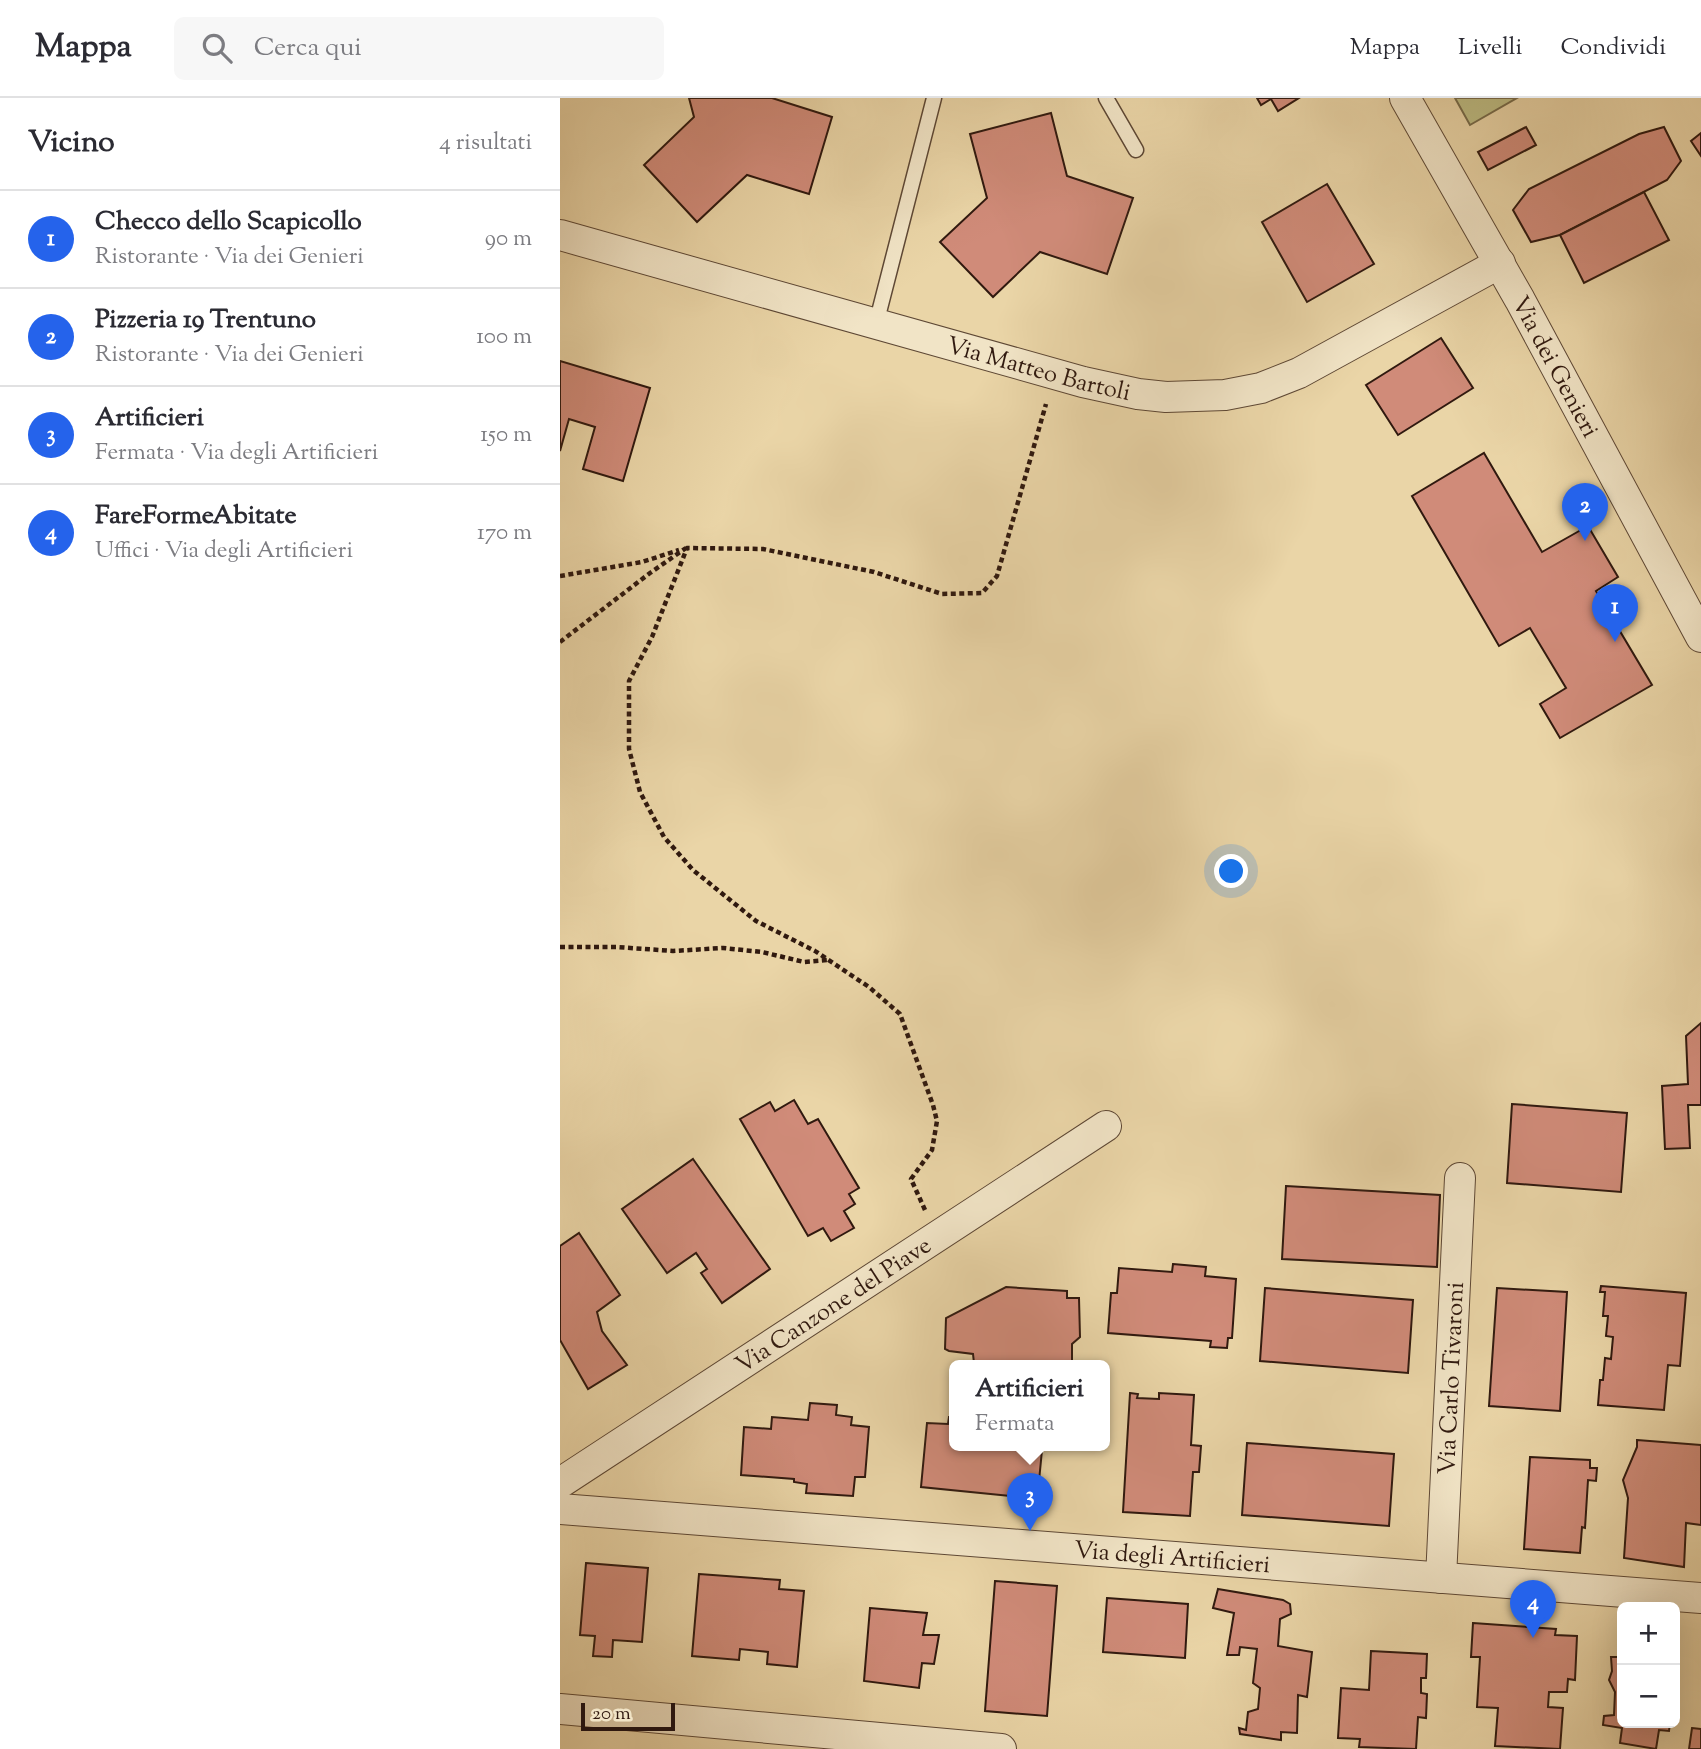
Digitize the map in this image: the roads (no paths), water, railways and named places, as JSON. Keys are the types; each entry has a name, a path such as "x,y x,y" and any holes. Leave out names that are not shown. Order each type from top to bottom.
{"street":[{"name":"Via dei Genieri","path":"1405,98 1500,263 1701,636"},
{"name":"Via Matteo Bartoli","path":"560,235 1054,374 1111,389 1166,397 1206,397 1244,392 1282,381 1500,263"},
{"name":"Via Canzone del Piave","path":"560,1483 1106,1126"},
{"name":"Via Carlo Tivaroni","path":"1441,1578 1460,1178"},
{"name":"Via degli Artificieri","path":"560,1509 1701,1598"},
{"path":"560,1709 1001,1749"}],"lane":[{"path":"876,324 934,98"},
{"path":"1106,98 1136,150"}],"place":[{"name":"Pizzeria 19 Trentuno","path":"1585,541"},
{"name":"Checco dello Scapicollo","path":"1615,642"},
{"name":"Artificieri","path":"1030,1531"},
{"name":"FareFormeAbitate","path":"1533,1638"}]}
